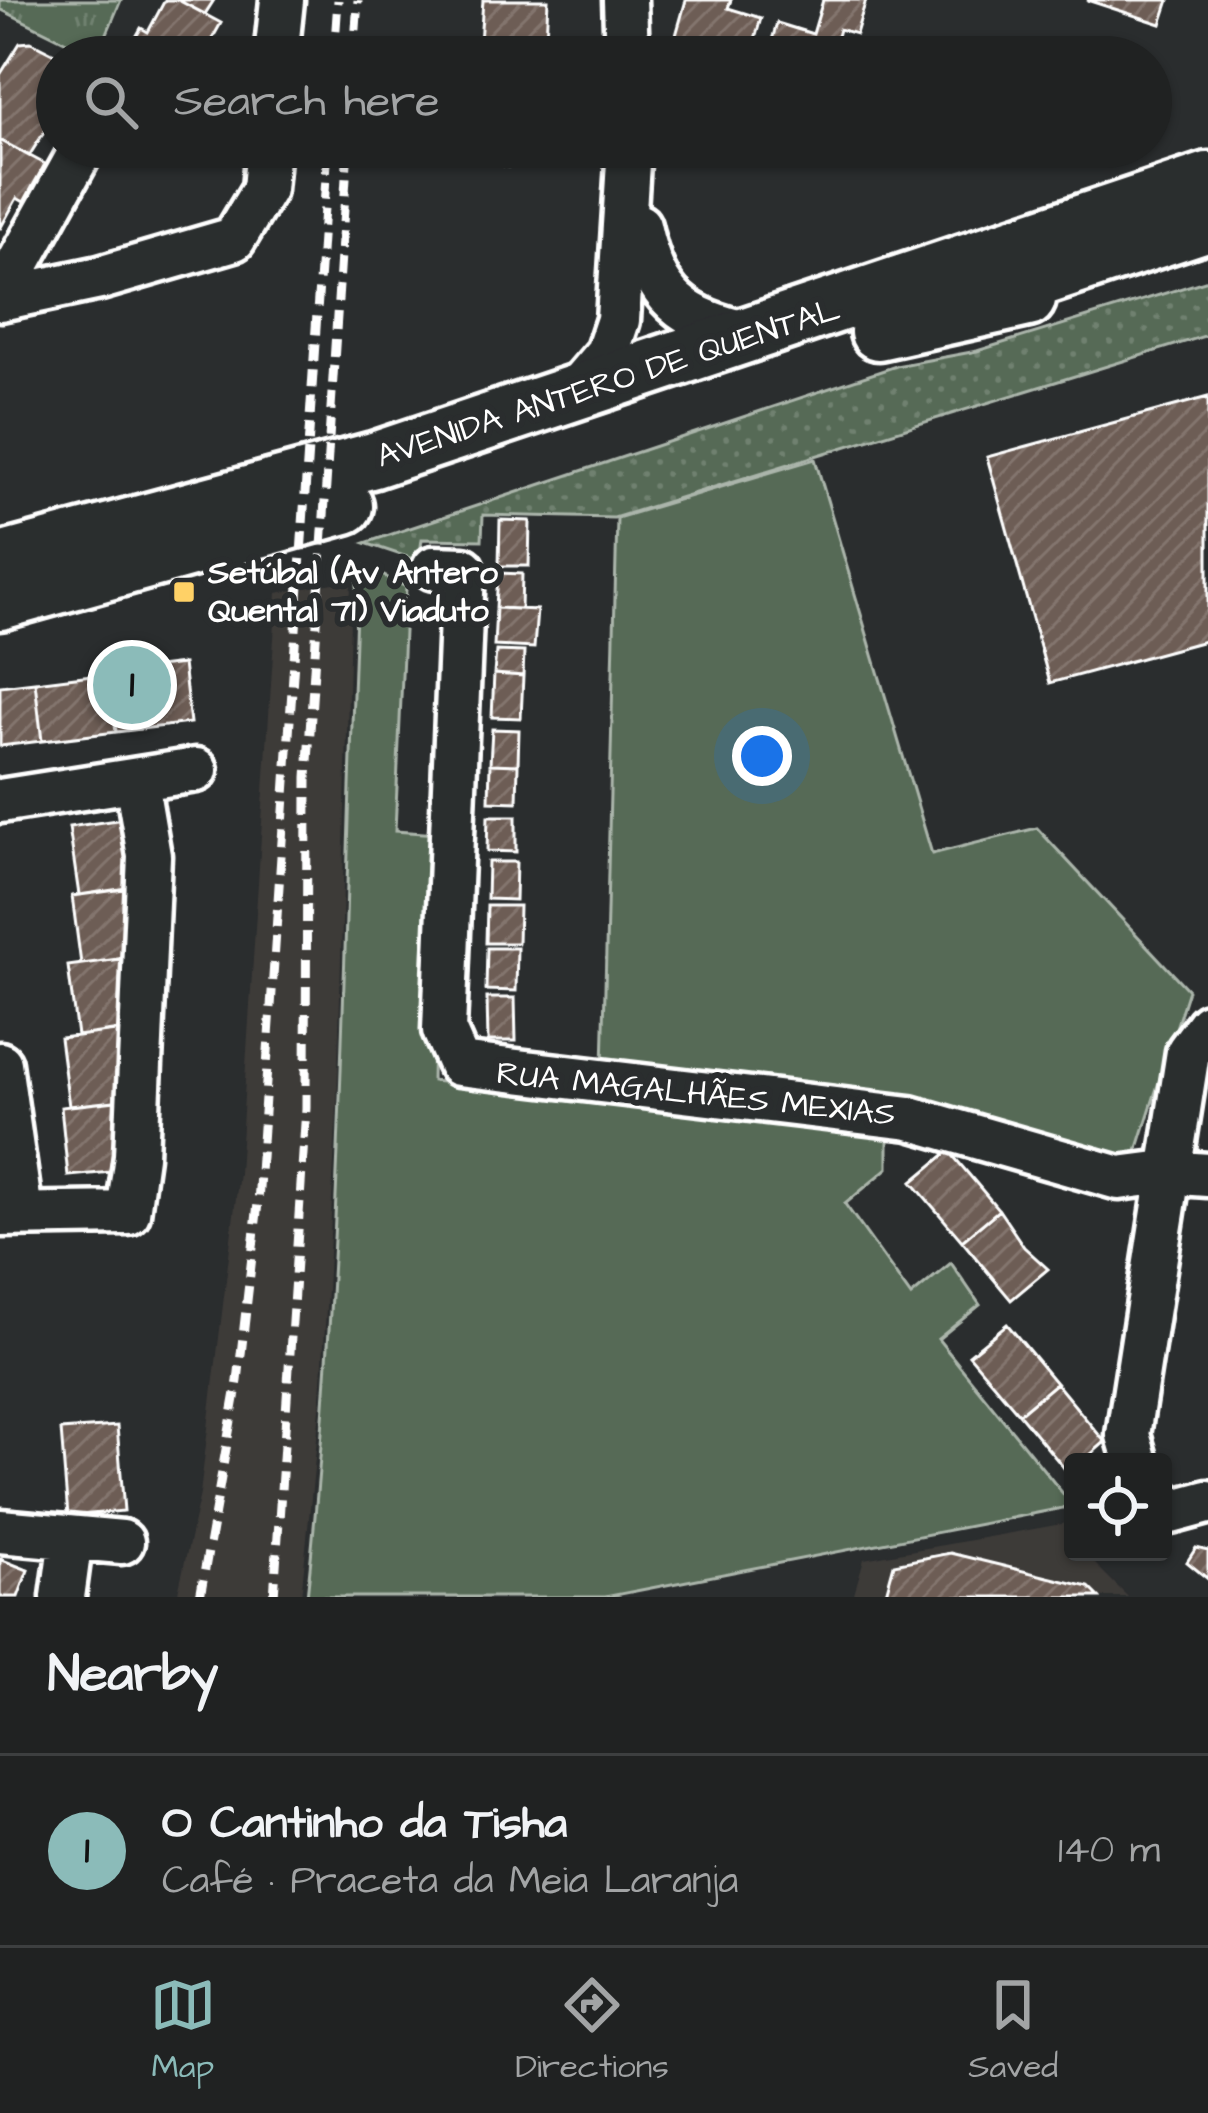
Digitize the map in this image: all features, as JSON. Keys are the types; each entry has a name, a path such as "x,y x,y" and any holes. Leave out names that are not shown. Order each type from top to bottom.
{"main road":[{"name":"AVENIDA ANTERO DE QUENTAL","path":"0,561 374,460 1208,180"},
{"name":"AVENIDA ANTERO DE QUENTAL","path":"0,602 371,498 1208,223"},
{"path":"878,332 1027,299 1208,244"}],"street":[{"path":"278,36 282,0"},
{"path":"625,0 626,36"},
{"path":"1114,213 1208,166"},
{"path":"0,298 71,168"},
{"path":"0,298 100,278 234,239 264,189 266,168"},
{"path":"630,168 648,267 658,286 707,325 753,335"},
{"path":"571,395 595,372 615,333 630,168"},
{"name":"RUA MAGALHÃES MEXIAS","path":"434,568 463,569 444,1030 459,1064 910,1118 1084,1171 1119,1178 1165,1172"},
{"path":"0,801 196,770"},
{"path":"0,1064 10,1214 128,1213 149,856 136,780"},
{"path":"1133,1453 1128,1435 1165,1172 1188,1052 1208,1025"},
{"path":"1165,1172 1208,1175"},
{"path":"0,1531 122,1542"},
{"path":"63,1597 71,1538"}],"shaded area":[{"path":"351,580 337,1107 321,1398 301,1597 177,1597 200,1494 239,1173 277,593"},
{"path":"1064,1524 1064,1561 1093,1561 1128,1597 853,1597 864,1559"}],"green space":[{"path":"0,0 121,0 106,36 55,36 0,9"},
{"path":"1208,280 1208,335 614,518 483,515 482,540 422,539 419,561 365,543 896,366 977,351"},
{"path":"815,459 932,854 1037,828 1188,990 1137,1151 1101,1159 603,1068 617,518"},
{"path":"358,563 406,587 395,831 437,834 432,1081 888,1131 888,1168 845,1204 911,1296 951,1263 980,1305 938,1339 1064,1495 1064,1508 605,1597 307,1597 335,1210"}],"building":[{"path":"165,0 178,0 221,23 214,36 137,36 141,28 148,32"},
{"path":"178,0 214,0 205,14"},
{"path":"483,0 548,0 546,36 480,36"},
{"path":"686,0 731,0 728,8 761,18 756,36 676,36"},
{"path":"823,0 866,0 856,34 839,29 837,36 773,36 777,23 813,34"},
{"path":"1087,0 1169,0 1161,24"},
{"path":"20,43 36,45 36,145 29,156 0,140 0,75"},
{"path":"0,140 36,159 36,168 43,168 24,202 17,198 0,229"},
{"path":"1208,397 1208,640 1050,683 987,457"},
{"path":"500,520 530,521 529,566 499,566"},
{"path":"498,573 522,574 521,609 496,608"},
{"path":"496,608 537,610 534,648 494,646"},
{"path":"496,651 524,652 523,676 494,674"},
{"path":"183,664 190,723 116,732 108,673"},
{"path":"108,673 116,732 42,741 35,682"},
{"path":"494,674 523,676 521,718 492,717"},
{"path":"35,682 42,741 0,746 0,686"},
{"path":"492,729 519,730 518,765 490,764"},
{"path":"490,764 518,765 517,802 489,801"},
{"path":"488,816 516,816 516,852 487,851"},
{"path":"130,818 140,887 79,895 69,827"},
{"path":"488,862 516,862 515,900 487,899"},
{"path":"127,888 137,957 81,964 72,896"},
{"path":"487,906 519,906 518,943 486,943"},
{"path":"487,948 517,948 516,991 486,990"},
{"path":"125,958 134,1028 77,1036 68,966"},
{"path":"487,998 515,998 516,1041 488,1041"},
{"path":"124,1030 132,1099 69,1106 60,1038"},
{"path":"116,1101 123,1171 68,1176 61,1107"},
{"path":"949,1151 999,1210 962,1241 912,1182"},
{"path":"999,1210 1024,1247 1048,1269 1011,1300 962,1241"},
{"path":"1007,1324 1056,1383 1019,1414 969,1355"},
{"path":"1056,1383 1105,1442 1092,1453 1064,1453 1064,1468 1019,1414"},
{"path":"117,1426 124,1511 68,1516 61,1430"},
{"path":"1196,1548 1208,1551 1208,1579 1187,1562"},
{"path":"950,1553 1089,1587 1099,1597 885,1597 894,1564"},
{"path":"0,1559 28,1570 18,1597 0,1597"}],"railway":[{"path":"335,36 338,0"},
{"path":"355,36 358,0"},
{"path":"200,1597 238,1381 258,1203 327,168"},
{"path":"274,1597 306,1108 307,777 347,168"}],"place":[{"name":"Setúbal (Av Antero Quental 71) Viaduto","path":"184,592"},
{"name":"O Cantinho da Tisha","path":"132,685"}]}
